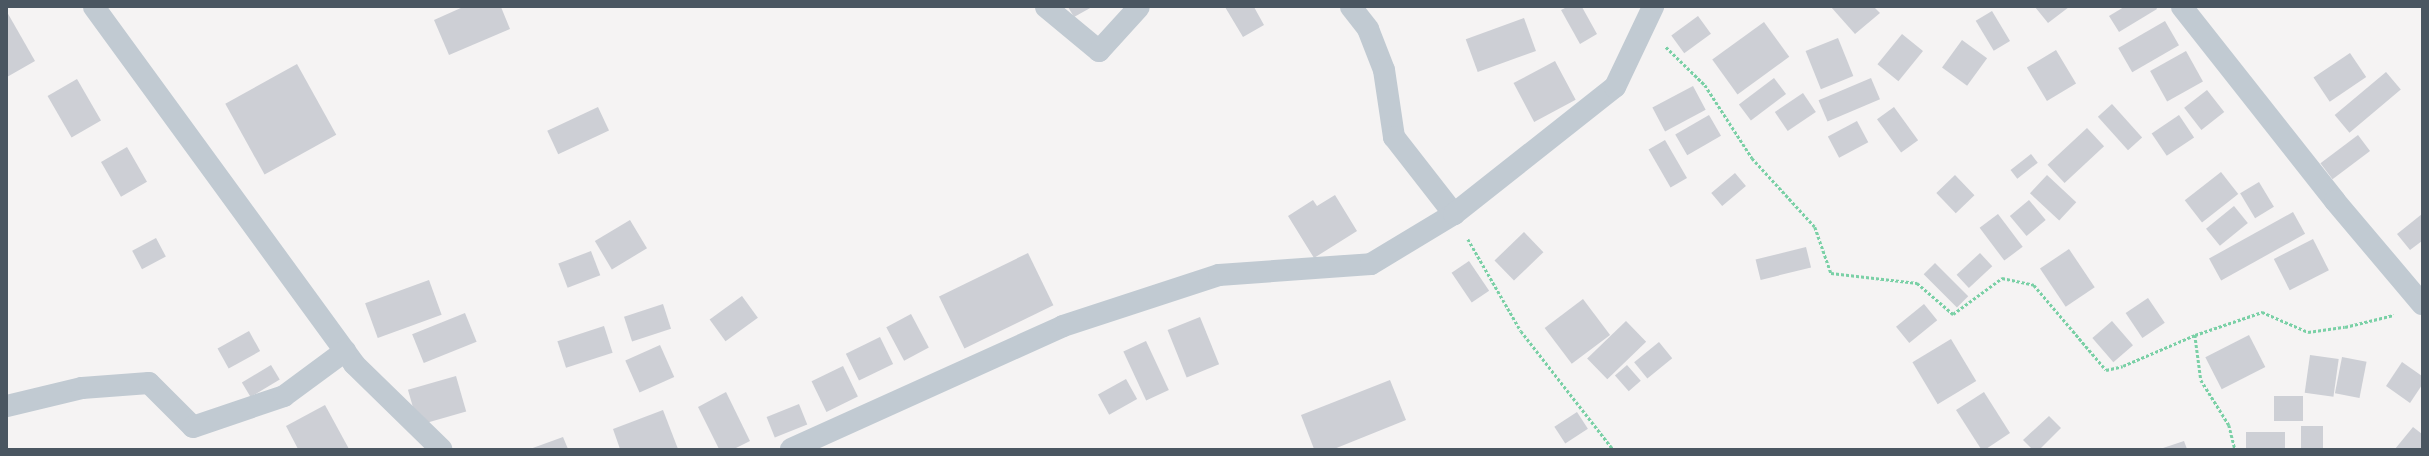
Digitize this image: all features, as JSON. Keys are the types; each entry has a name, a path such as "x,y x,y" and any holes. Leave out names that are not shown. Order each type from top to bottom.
{"street":[{"path":"94,7 354,364 441,449"},
{"path":"1046,7 1099,51 1139,7"},
{"path":"1350,7 1368,29 1384,70 1394,137 1454,214"},
{"path":"2182,7 2335,201 2422,304"},
{"path":"791,449 1063,326 1219,275 1371,264 1454,214 1615,87 1648,16"},
{"path":"7,406 82,388 149,383 193,427 284,396 345,351"}],"path":[{"path":"1648,16 1705,85 1752,158 1815,228 1831,273 1917,283 1953,314 2002,278 2034,285 2106,370 2123,366 2195,335 2262,312 2308,332 2345,327 2399,314"},
{"path":"1454,214 1521,331 1613,449"},
{"path":"2195,335 2201,380 2229,425 2234,449"}],"building":[{"path":"463,7 501,7 510,29 449,55 434,20"},
{"path":"1068,7 1092,7 1074,17"},
{"path":"1225,7 1254,7 1264,25 1243,37"},
{"path":"1567,7 1582,7 1597,34 1580,44 1561,10"},
{"path":"1831,7 1874,7 1880,13 1855,34"},
{"path":"2035,7 2069,7 2048,23"},
{"path":"2124,7 2156,7 2157,9 2119,32 2109,16"},
{"path":"1992,11 2010,41 1994,51 1976,21"},
{"path":"7,12 35,61 7,77"},
{"path":"1698,16 1711,34 1684,53 1671,35"},
{"path":"1524,18 1536,51 1478,72 1466,39"},
{"path":"2165,21 2179,45 2132,72 2118,48"},
{"path":"1764,22 1789,57 1737,94 1712,60"},
{"path":"1902,34 1923,51 1898,81 1877,64"},
{"path":"1838,38 1853,76 1821,89 1806,51"},
{"path":"1962,40 1987,58 1967,86 1942,68"},
{"path":"2056,50 2076,83 2047,101 2027,68"},
{"path":"2186,51 2203,82 2167,101 2150,71"},
{"path":"2350,53 2366,77 2330,102 2314,78"},
{"path":"1555,61 1576,100 1534,122 1514,83"},
{"path":"297,64 336,135 265,175 225,104"},
{"path":"2386,72 2401,90 2349,133 2335,115"},
{"path":"1774,78 1786,94 1751,120 1739,104"},
{"path":"1871,78 1880,99 1828,121 1819,100"},
{"path":"77,79 101,121 72,138 48,96"},
{"path":"1693,86 1706,110 1665,131 1652,108"},
{"path":"2207,90 2224,112 2201,130 2184,108"},
{"path":"1803,93 1816,112 1788,131 1775,112"},
{"path":"2112,104 2142,137 2128,150 2098,117"},
{"path":"598,107 609,131 558,154 547,131"},
{"path":"1894,107 1918,140 1901,153 1877,119"},
{"path":"1709,115 1721,136 1687,155 1675,134"},
{"path":"2179,115 2194,137 2167,156 2152,133"},
{"path":"1857,121 1868,142 1839,158 1828,136"},
{"path":"2087,128 2104,146 2065,183 2048,165"},
{"path":"2358,135 2370,151 2333,179 2320,163"},
{"path":"1665,140 1687,178 1671,188 1649,150"},
{"path":"127,147 147,182 121,197 101,162"},
{"path":"2031,154 2038,163 2017,179 2011,170"},
{"path":"2221,172 2238,194 2202,222 2185,200"},
{"path":"1735,173 1746,186 1722,206 1711,193"},
{"path":"1955,175 1974,195 1956,213 1936,193"},
{"path":"2047,175 2076,202 2059,221 2030,193"},
{"path":"2259,182 2274,207 2255,218 2240,193"},
{"path":"1335,195 1357,231 1314,258 1288,216 1313,200 1317,206"},
{"path":"2029,200 2046,220 2027,236 2010,216"},
{"path":"2234,206 2248,223 2220,246 2206,229"},
{"path":"2293,212 2305,234 2221,280 2209,259"},
{"path":"1998,214 2023,247 2004,261 1980,228"},
{"path":"2422,214 2422,241 2410,250 2397,234"},
{"path":"630,220 647,248 612,269 595,241"},
{"path":"1524,232 1543,252 1514,281 1495,260"},
{"path":"156,238 166,257 142,269 132,251"},
{"path":"2313,239 2329,270 2290,290 2274,259"},
{"path":"1806,247 1811,267 1761,280 1756,260"},
{"path":"2069,249 2095,287 2066,307 2040,269"},
{"path":"591,251 600,275 568,288 558,264"},
{"path":"1028,253 1053,305 964,349 939,296"},
{"path":"1980,253 1992,266 1969,288 1957,275"},
{"path":"1469,261 1489,291 1472,303 1452,273"},
{"path":"1935,263 1968,296 1957,308 1924,274"},
{"path":"429,280 442,315 378,338 365,303"},
{"path":"742,296 758,318 726,341 710,320"},
{"path":"2148,298 2165,323 2142,338 2126,313"},
{"path":"1583,299 1610,335 1572,364 1545,328"},
{"path":"663,304 671,329 632,341 624,317"},
{"path":"1924,304 1937,320 1909,343 1896,327"},
{"path":"465,313 477,342 424,363 412,334"},
{"path":"911,314 929,348 904,361 886,327"},
{"path":"1200,317 1219,364 1187,377 1168,330"},
{"path":"1626,321 1646,342 1607,379 1587,359"},
{"path":"2112,321 2133,345 2113,362 2092,338"},
{"path":"604,326 613,353 566,368 557,341"},
{"path":"249,331 260,351 229,369 218,348"},
{"path":"2249,335 2265,367 2222,389 2205,357"},
{"path":"880,337 893,364 859,381 846,354"},
{"path":"1951,339 1976,381 1938,404 1912,362"},
{"path":"1146,341 1169,390 1146,401 1123,352"},
{"path":"1659,342 1672,358 1647,378 1634,362"},
{"path":"660,345 674,377 640,392 625,360"},
{"path":"2310,355 2339,359 2333,397 2305,393"},
{"path":"2342,357 2367,362 2359,398 2335,393"},
{"path":"2402,362 2422,376 2422,385 2410,403 2386,386"},
{"path":"271,365 280,380 251,397 242,383"},
{"path":"1627,365 1641,381 1629,391 1615,375"},
{"path":"843,366 858,397 826,412 812,381"},
{"path":"456,376 466,412 418,425 408,390"},
{"path":"1126,379 1137,399 1109,415 1098,395"},
{"path":"1390,380 1406,420 1334,449 1314,449 1301,415"},
{"path":"726,392 750,441 734,449 719,449 698,407"},
{"path":"1984,392 2010,433 1986,449 1981,449 1956,410"},
{"path":"2274,396 2303,396 2303,421 2274,421"},
{"path":"799,404 807,424 775,438 767,417"},
{"path":"325,405 349,449 298,449 286,426"},
{"path":"663,410 678,449 620,449 613,429"},
{"path":"1577,412 1588,429 1565,443 1554,427"},
{"path":"2049,416 2061,428 2040,449 2032,449 2023,440"},
{"path":"2301,426 2323,426 2323,449 2301,449"},
{"path":"2413,427 2422,434 2422,449 2395,449"},
{"path":"2246,432 2285,432 2285,449 2246,449"},
{"path":"563,437 568,449 530,449"},
{"path":"2184,441 2187,449 2160,449"}]}
